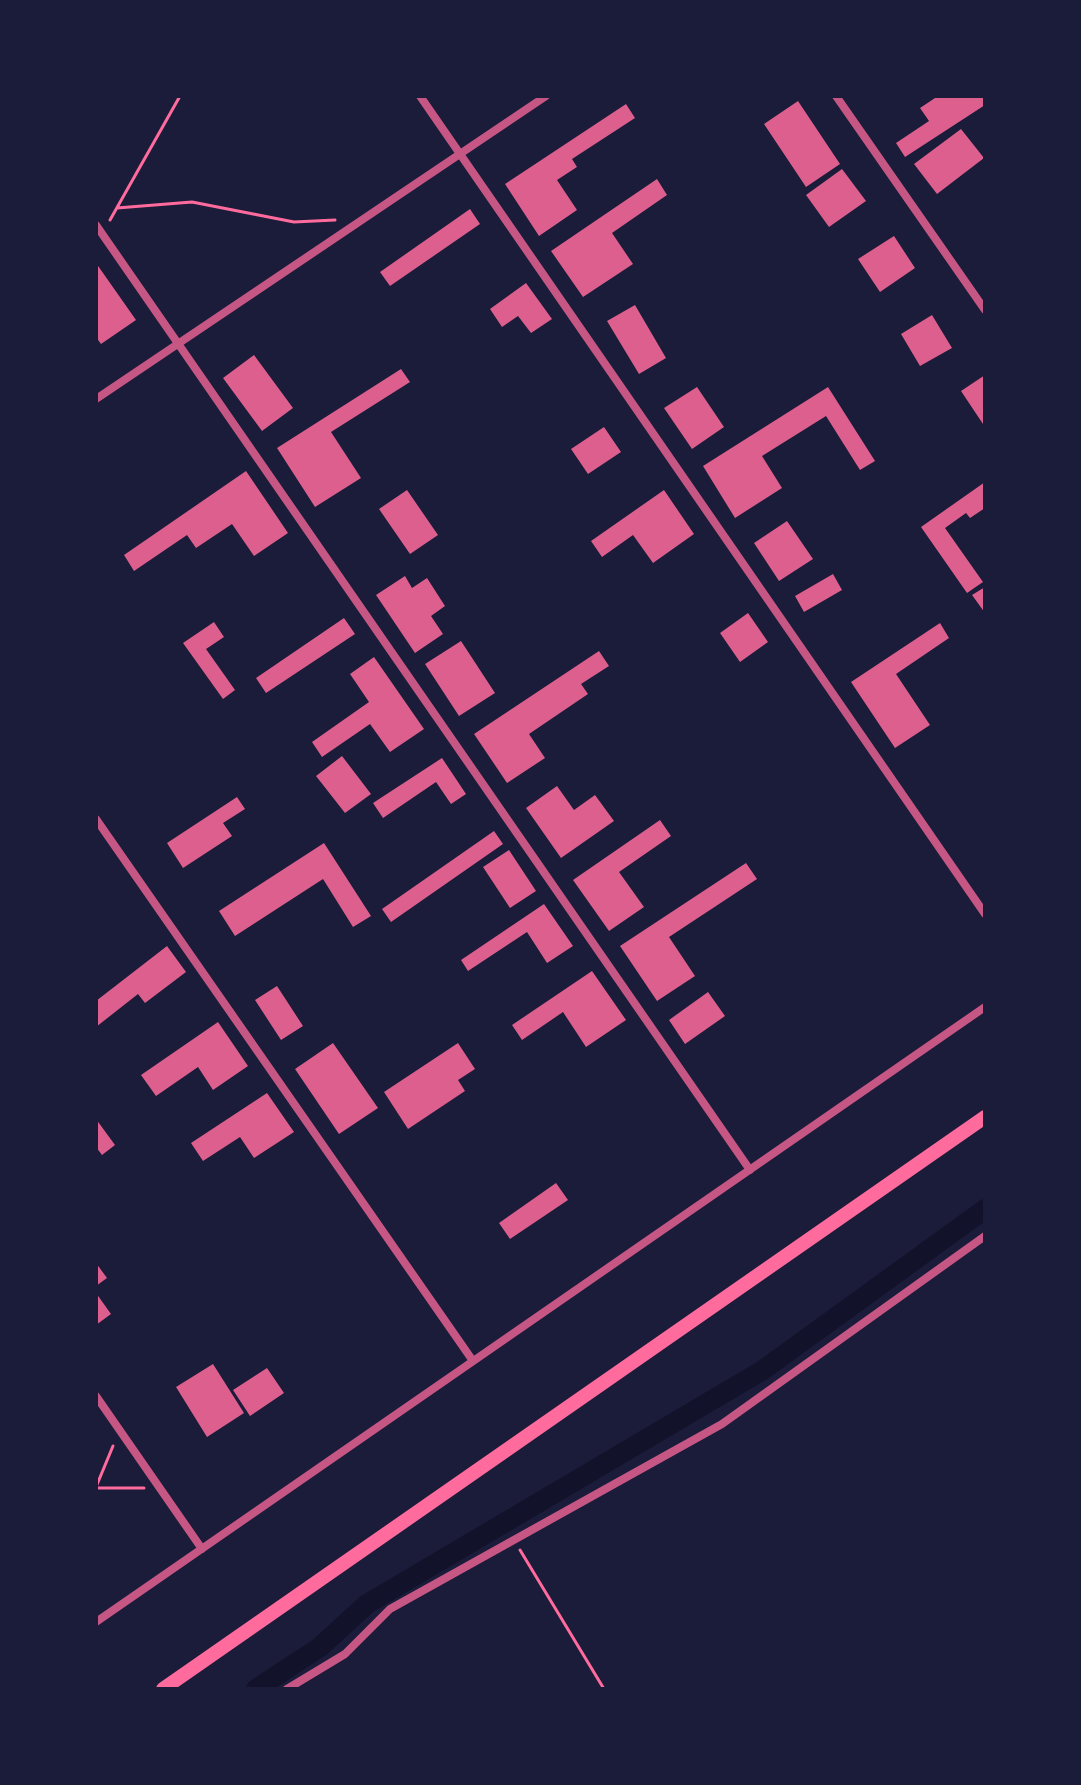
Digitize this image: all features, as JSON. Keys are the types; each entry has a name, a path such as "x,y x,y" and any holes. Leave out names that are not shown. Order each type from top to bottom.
{"highway":[{"path":"163,1689 985,1117"}],"street":[{"path":"420,96 985,914"},
{"path":"96,399 546,96"},
{"path":"836,96 985,310"},
{"path":"96,225 750,1170"},
{"path":"96,819 473,1361"},
{"path":"96,1622 985,1007"},
{"path":"287,1689 345,1654 390,1609 722,1424 985,1236"},
{"path":"96,1396 202,1549"}],"path":[{"path":"103,234 180,96"},
{"path":"117,208 192,202 294,222 337,220"},
{"path":"119,1430 96,1488 160,1488"},
{"path":"514,1540 604,1689"}],"building":[{"path":"938,96 985,96 985,105 905,157 896,143 929,121 920,108"},
{"path":"798,101 840,164 806,187 764,124"},
{"path":"626,104 635,118 572,159 577,167 557,180 577,210 539,236 505,184"},
{"path":"961,129 984,158 937,194 914,164"},
{"path":"842,169 866,201 829,227 806,195"},
{"path":"657,179 667,195 612,233 633,264 583,297 551,251"},
{"path":"470,209 480,224 390,286 380,272"},
{"path":"894,236 915,268 880,292 858,259"},
{"path":"96,263 136,320 101,344 96,337"},
{"path":"526,283 552,319 531,333 518,316 502,327 490,309"},
{"path":"635,305 666,358 639,374 607,321"},
{"path":"932,315 952,348 920,366 901,334"},
{"path":"254,355 293,408 262,431 223,378"},
{"path":"401,369 410,382 331,432 361,478 315,507 277,448"},
{"path":"985,375 985,427 961,391"},
{"path":"697,387 724,427 692,449 664,408"},
{"path":"828,387 875,461 860,470 826,416 762,456 782,488 735,518 703,466"},
{"path":"604,427 621,452 588,474 571,449"},
{"path":"246,471 288,533 254,556 232,524 196,548 187,535 134,571 124,555"},
{"path":"985,482 985,508 970,518 966,513 945,528 983,582 967,593 921,527"},
{"path":"407,490 438,535 410,554 379,509"},
{"path":"664,490 694,534 653,563 633,535 602,557 591,541"},
{"path":"787,521 813,559 779,581 754,543"},
{"path":"833,574 842,590 804,612 795,596"},
{"path":"405,576 412,588 427,578 445,606 431,616 443,634 415,653 376,595"},
{"path":"985,587 985,613 972,595"},
{"path":"748,613 768,642 740,662 720,633"},
{"path":"344,618 355,634 266,693 256,678"},
{"path":"214,622 224,637 206,649 235,690 223,699 183,643"},
{"path":"940,623 949,638 896,674 930,725 895,748 851,682"},
{"path":"461,641 495,693 459,716 425,664"},
{"path":"599,651 609,666 581,684 588,694 529,734 545,758 507,783 474,734"},
{"path":"374,657 424,729 390,752 370,724 322,757 312,742 369,702 350,674"},
{"path":"342,756 371,794 345,813 316,776"},
{"path":"442,758 466,794 451,804 436,782 383,818 373,803"},
{"path":"557,786 574,810 595,795 614,821 561,858 526,808"},
{"path":"237,797 245,809 223,823 232,836 183,868 167,843"},
{"path":"660,820 671,836 619,872 644,907 609,931 573,880"},
{"path":"494,831 503,844 391,922 382,909"},
{"path":"324,843 371,916 353,927 323,879 235,936 219,911"},
{"path":"509,850 536,891 510,908 483,867"},
{"path":"746,863 757,879 669,937 695,976 657,1001 620,946"},
{"path":"544,904 573,946 547,963 527,932 468,971 461,960"},
{"path":"167,946 186,972 145,1003 138,994 96,1027 96,1001"},
{"path":"592,971 626,1020 586,1047 563,1012 522,1040 512,1025"},
{"path":"277,986 303,1026 281,1040 255,1000"},
{"path":"708,992 725,1016 685,1044 669,1020"},
{"path":"218,1022 248,1066 213,1090 198,1067 156,1096 141,1075"},
{"path":"333,1043 378,1108 339,1134 295,1069"},
{"path":"458,1043 475,1069 458,1080 465,1091 408,1129 384,1092"},
{"path":"267,1093 294,1132 254,1158 240,1137 203,1161 191,1143"},
{"path":"96,1119 115,1145 102,1155 96,1147"},
{"path":"556,1183 568,1200 510,1239 499,1223"},
{"path":"96,1263 107,1278 96,1286"},
{"path":"96,1293 111,1314 96,1325"},
{"path":"213,1364 244,1413 207,1437 176,1387"},
{"path":"267,1368 284,1393 250,1416 233,1390"}],"waterway":[{"path":"256,1689 320,1647 367,1604 763,1370 985,1209"}]}
